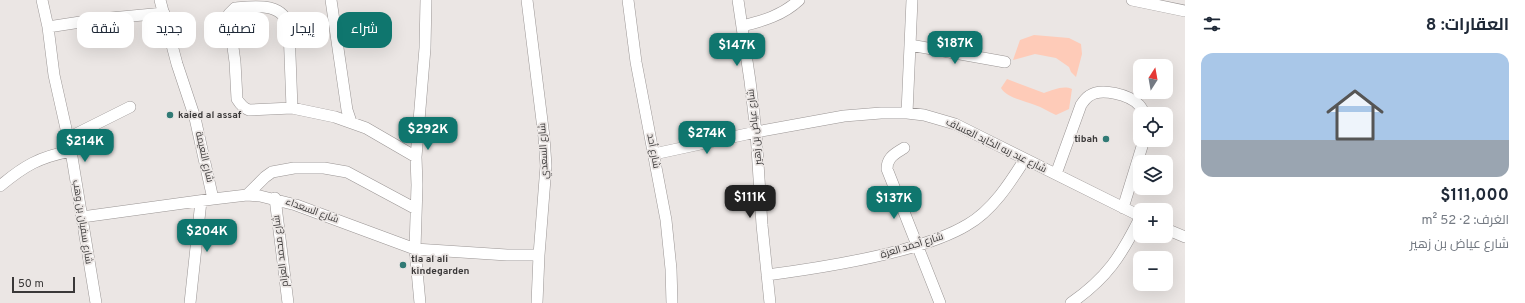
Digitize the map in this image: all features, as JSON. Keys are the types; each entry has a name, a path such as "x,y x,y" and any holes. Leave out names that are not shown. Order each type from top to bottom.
{"street":[{"name":"شارع سفيان بن وهب","path":"42,0 48,27 54,75 71,150 96,303"},
{"name":"شارع النعيمة","path":"160,0 164,12"},
{"path":"331,0 344,93 351,122"},
{"path":"420,303 415,249 417,185 416,157 425,48 426,0"},
{"name":"شارع السعدي","path":"527,0 544,137 546,166 537,303"},
{"name":"شارع أحد","path":"628,0 636,62 666,220 671,269 672,303"},
{"name":"شارع عياض بن زهير","path":"738,0 756,132 762,225 770,303"},
{"path":"742,26 776,16 794,5 799,0"},
{"path":"907,113 912,0"},
{"path":"1132,0 1154,6 1185,11"},
{"path":"292,108 288,20 275,9 265,7 234,8 229,18 235,62 237,99 239,103 249,110 292,108 351,122 366,128 416,157"},
{"path":"48,27 100,18 142,15"},
{"path":"910,45 1005,62"},
{"name":"شارع النعيمة","path":"173,48 195,118 213,199"},
{"path":"1056,174 1081,106 1088,96 1096,92 1109,93 1126,97 1140,107"},
{"path":"68,138 130,107"},
{"name":"شارع عبد ربه الكايد العساف","path":"654,154 756,132 844,116 881,113 907,113 924,115 955,124 1133,213"},
{"path":"1123,208 1142,147"},
{"path":"904,148 889,158 887,170 940,303"},
{"path":"0,186 29,164 53,154 71,150"},
{"name":"شارع أحمد العزة","path":"767,275 841,265 935,240 968,225 982,214 1005,188 1025,159"},
{"path":"248,195 272,172 294,168 324,168 346,172 416,209"},
{"name":"شارع السعداء","path":"82,217 248,195 275,198 415,249 507,255 539,255"},
{"name":"شارع محمد العزام","path":"275,198 288,303"},
{"path":"192,303 201,201"},
{"path":"1071,303 1107,273 1119,256 1133,230"},
{"path":"1173,232 1185,237"}],"shaded area":[{"path":"1034,35 1069,38 1081,44 1082,54 1076,77 1071,72 1069,67 1056,58 1035,54 1013,60 1020,40"},
{"path":"1007,79 1044,93 1054,89 1072,89 1069,109 1056,115 1038,106 1012,97 1001,88"}],"place":[{"name":"kaied al assaf","path":"170,115"},
{"name":"tibah","path":"1106,139"},
{"name":"tla al ali kindegarden","path":"403,265"}]}
